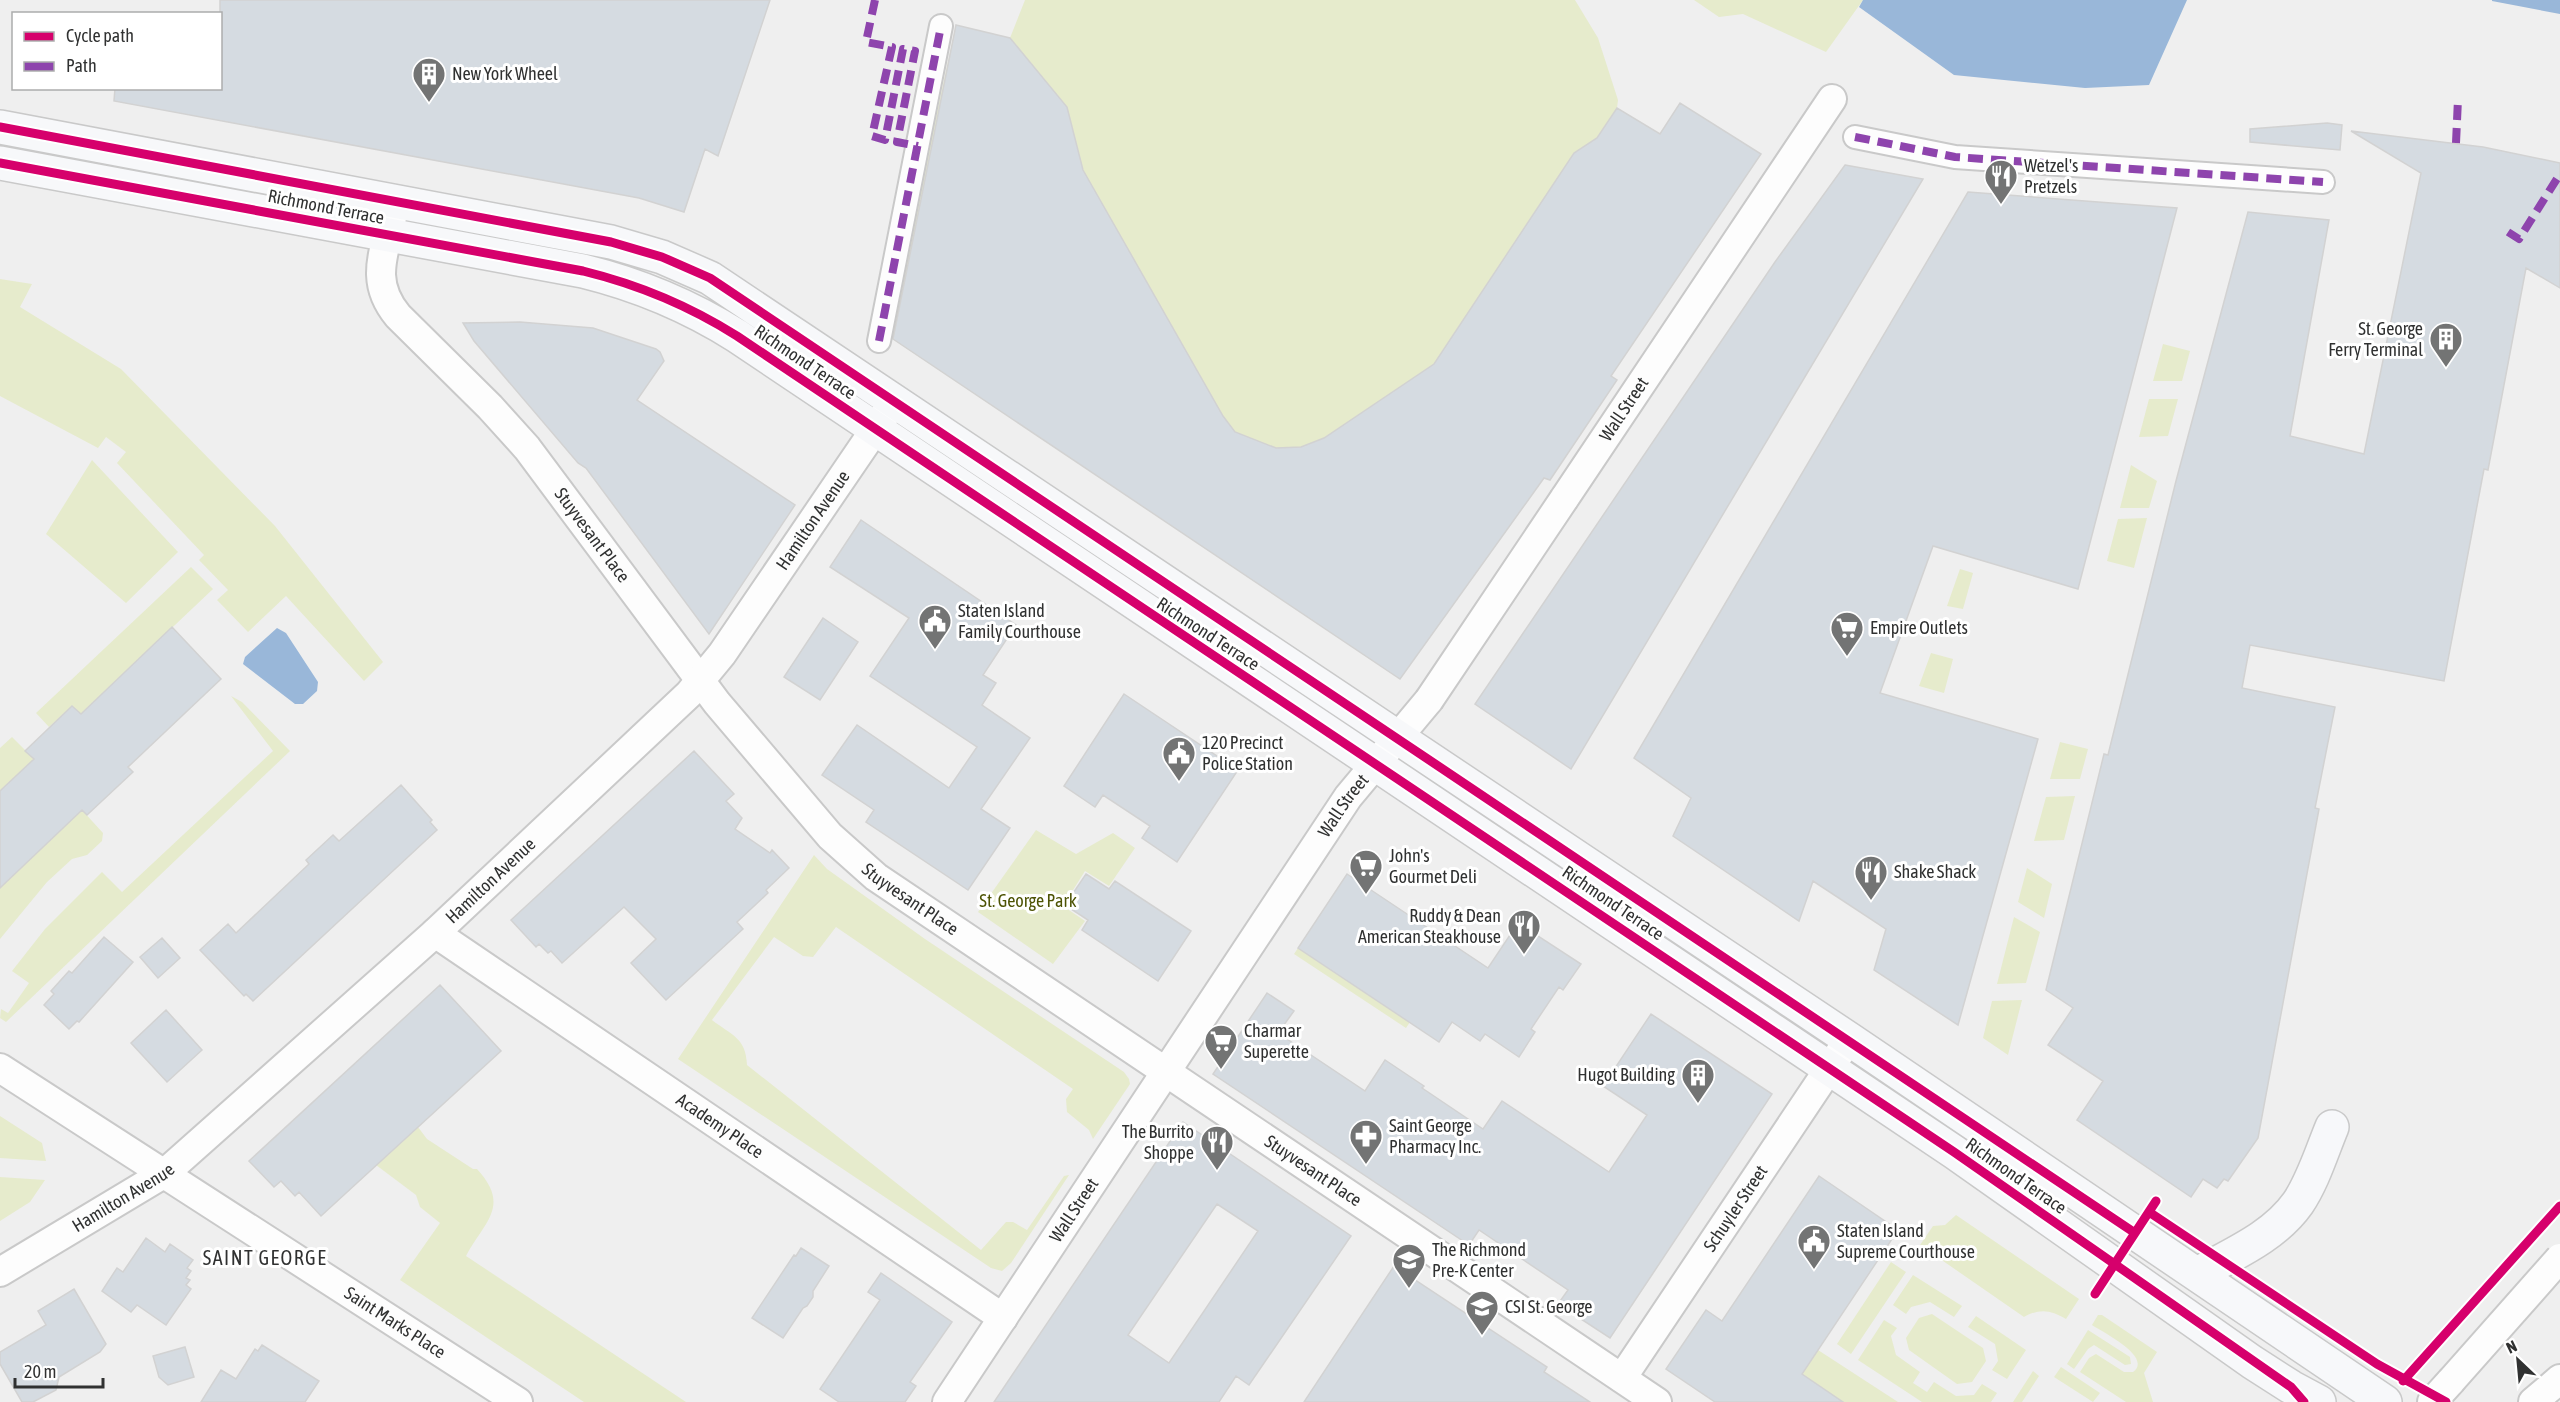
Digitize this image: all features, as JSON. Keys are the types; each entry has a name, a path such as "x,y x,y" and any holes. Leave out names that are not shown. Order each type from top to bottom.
{"main road":[{"name":"Richmond Terrace","path":"0,127 610,242 670,260 710,278 736,293 1849,1039 2385,1402"},
{"name":"Richmond Terrace","path":"0,163 583,272 624,282 663,296 714,322 1954,1152 2298,1395 2319,1402"},
{"path":"2197,1274 2256,1241 2288,1216 2305,1190 2332,1127"}],"street":[{"path":"879,341 941,26"},
{"name":"Wall Street","path":"947,1402 1348,797 1429,700 1832,99"},
{"path":"1855,137 1955,157 2323,182"},
{"name":"Stuyvesant Place","path":"395,201 380,277 387,301 398,316 490,407 527,448 700,681 830,836 852,858 876,877 1657,1402"},
{"name":"Hamilton Avenue","path":"0,1272 165,1173 435,933 700,681 722,654 895,400"},
{"name":"Academy Place","path":"435,933 1003,1318"},
{"name":"Schuyler Street","path":"1622,1378 1849,1039"},
{"name":"Saint Marks Place","path":"0,1068 518,1402"},
{"path":"2441,1392 2560,1257"},
{"path":"2533,1402 2560,1379"}],"green space":[{"path":"1025,0 1575,0 1598,38 1618,100 1617,108 1660,134 1680,103 1761,154 1611,376 1617,380 1550,480 1544,478 1400,679 888,336 956,25 1010,38"},
{"path":"1694,0 1863,0 1826,52 1743,14 1719,17"},
{"path":"0,279 32,284 20,307 121,369 275,526 383,662 364,681 286,596 248,632 217,600 228,590 199,560 204,555 117,463 126,452 106,437 98,448 0,396"},
{"path":"2163,344 2190,351 2182,381 2153,381"},
{"path":"2149,399 2178,399 2168,436 2139,437"},
{"path":"92,460 178,552 126,603 46,534"},
{"path":"2131,465 2157,481 2149,508 2120,508"},
{"path":"2147,518 2134,568 2107,561 2118,519"},
{"path":"191,567 213,589 81,714 72,706 49,727 36,713"},
{"path":"1960,569 1973,573 1963,609 1947,606"},
{"path":"1931,653 1953,659 1944,693 1919,686"},
{"path":"231,696 242,702 290,751 6,1022 0,1018 1,1009 8,1013 29,983 12,971 45,929 102,872 122,892 273,751"},
{"path":"12,737 34,759 0,791 0,748"},
{"path":"2060,742 2088,749 2080,779 2050,779"},
{"path":"2075,796 2064,840 2034,841 2046,797"},
{"path":"82,810 103,833 102,841 87,855 72,859 47,882 0,939 0,888"},
{"name":"St. George Park","path":"1036,830 1076,854 1113,833 1135,848 1109,886 1085,871 1063,906 1085,921 1053,964 978,912"},
{"path":"814,855 827,869 925,939 1124,1072 1129,1079 1130,1084 1093,1139 1089,1130 1067,1112 1066,1099 1073,1089 836,927 813,957 803,956 774,937 712,1020 740,1042 744,1048 747,1065 981,1250 1006,1222 1013,1222 1027,1230 1064,1176 1069,1175 1011,1263 1002,1271 991,1268 678,1059"},
{"path":"2027,868 2052,884 2044,918 2018,902"},
{"path":"2014,917 2040,932 2026,983 1997,984"},
{"path":"1298,948 1410,1022 1406,1028 1294,954"},
{"path":"2022,1000 2008,1055 1983,1038 1992,1001"},
{"path":"0,1116 42,1143 46,1161 0,1158"},
{"path":"418,1127 427,1139 473,1169 477,1169 492,1193 493,1204 487,1223 466,1256 686,1402 584,1402 400,1280 440,1223 420,1207 416,1195 376,1165"},
{"path":"0,1177 45,1180 30,1202 0,1221"},
{"path":"1956,1215 2079,1299 2066,1319 2045,1311 2024,1317 1920,1245 1933,1226 1945,1225"},
{"path":"1891,1262 1906,1272 1851,1354 1837,1344"},
{"path":"1913,1275 1962,1306 1954,1317 1930,1302 1911,1307 1906,1314 1893,1305"},
{"path":"1932,1314 1983,1348 1986,1361 1972,1382 1957,1384 1909,1350 1906,1338 1919,1318"},
{"path":"2098,1315 2102,1315 2157,1352 2144,1373 2153,1402 2126,1402 2080,1372 2089,1358 2096,1354 2124,1372 2133,1372 2137,1366 2137,1359 2132,1353 2116,1339 2092,1325"},
{"path":"1976,1316 2026,1350 2007,1379 1992,1370 1998,1361 1995,1344 1968,1327"},
{"path":"1884,1320 1897,1328 1891,1336 1896,1355 1920,1372 1913,1383 1927,1392 1934,1382 1956,1396 1974,1395 1982,1384 1997,1393 1991,1402 1922,1402 1858,1360"},
{"path":"2088,1330 2130,1357 2131,1364 2125,1365 2094,1345 2088,1349 2074,1369 2067,1364"},
{"path":"1818,1350 1898,1402 1843,1402 1802,1374"},
{"path":"2061,1367 2100,1393 2093,1402 2054,1377"},
{"path":"2033,1371 2039,1376 2022,1402 2013,1402"}],"water":[{"path":"1863,0 2187,0 2149,85 2085,88 1954,75 1859,7"},
{"path":"2560,0 2560,14 2492,1"},
{"path":"277,628 286,633 318,682 317,691 303,704 295,704 243,664 245,657"}],"building":[{"name":"New York Wheel","path":"220,0 770,0 718,156 705,149 684,212 639,198 114,101 115,90 222,90 222,12 220,12"},
{"path":"956,25 1010,38 1067,107 1083,170 1223,416 1235,432 1276,448 1301,447 1324,438 1434,364 1574,153 1597,138 1617,108 1660,134 1680,103 1761,154 1611,376 1617,380 1550,480 1544,478 1400,679 893,339"},
{"path":"2327,123 2342,125 2340,150 2250,142 2250,129"},
{"path":"2351,131 2483,147 2560,163 2560,288 2526,268 2488,470 2484,469 2444,681 2250,645 2242,688 2335,707 2315,808 2319,809 2258,1138 2228,1181 2224,1179 2217,1188 2203,1179 2191,1197 2077,1120 2103,1081 2048,1045 2073,1008 2046,990 2104,754 2108,755 2176,481 2248,212 2329,220 2290,436 2364,454 2421,173"},
{"path":"1845,165 1923,179 1571,769 1475,704 1775,262"},
{"name":"Empire Outlets","path":"1968,192 2177,208 2078,589 1933,546 1880,693 2038,739 1958,1025 1874,970 1886,929 1813,881 1799,921 1673,836 1691,798 1634,758"},
{"path":"520,322 593,328 656,349 664,361 637,400 795,505 709,634 586,468 578,463 474,341 463,323"},
{"path":"861,520 1016,625 983,675 996,683 982,705 1030,738 981,809 1010,828 968,890 866,822 874,810 822,775 857,725 949,788 977,747 870,676 909,618 830,567"},
{"path":"823,618 858,642 820,700 784,677"},
{"path":"172,627 221,679 128,767 133,772 87,815 82,810 0,888 0,791 34,759 25,751 72,706 81,714"},
{"name":"120 Precinct Police Station","path":"1124,694 1238,770 1177,862 1142,838 1150,826 1103,795 1095,807 1064,786"},
{"path":"694,751 734,794 726,801 742,818 735,829 770,853 772,850 789,868 766,890 768,893 737,922 743,929 666,1000 631,963 656,939 624,907 562,963 551,951 548,953 539,944 536,947 511,920"},
{"path":"401,785 432,820 430,822 437,830 253,1001 246,994 244,996 200,950 228,924 236,933 309,864 306,860 333,835 339,841"},
{"path":"1086,874 1109,889 1115,881 1191,931 1158,981 1082,930 1088,920 1065,905"},
{"path":"1347,874 1488,968 1518,923 1581,964 1563,990 1559,987 1531,1029 1535,1032 1519,1057 1485,1034 1480,1041 1452,1022 1439,1042 1298,948"},
{"path":"104,937 133,962 79,1022 77,1021 69,1029 44,1005 54,994 51,991 69,971 72,973"},
{"path":"162,938 180,958 158,978 140,957"},
{"path":"440,985 501,1051 321,1216 299,1192 295,1196 281,1181 274,1187 249,1161"},
{"path":"1267,993 1294,1011 1278,1033 1365,1091 1385,1060 1483,1129 1502,1101 1609,1172 1647,1115 1603,1086 1651,1014 1772,1094 1610,1338 1558,1304 1568,1290 1479,1230 1469,1245 1213,1074"},
{"path":"166,1010 202,1050 167,1082 131,1043"},
{"path":"1183,1122 1351,1236 1249,1385 1236,1376 1219,1402 994,1402","holes":["1217,1204 1258,1231 1169,1363 1128,1335"]},
{"name":"Staten Island Supreme Courthouse","path":"1819,1176 1898,1230 1802,1374 1843,1402 1715,1402 1666,1369 1706,1310 1722,1321"},
{"path":"146,1238 165,1252 170,1244 193,1260 187,1268 191,1271 186,1278 190,1280 186,1285 191,1289 166,1325 137,1305 131,1312 102,1291 117,1268 123,1272"},
{"path":"801,1248 829,1266 813,1291 813,1297 783,1338 752,1318"},
{"path":"1394,1266 1547,1367 1544,1372 1590,1402 1304,1402"},
{"path":"881,1273 952,1322 910,1382 916,1386 905,1402 839,1402 820,1389 880,1300 868,1292"},
{"path":"74,1289 106,1344 100,1352 59,1377 56,1390 33,1402 22,1402 0,1364 0,1352 46,1325 38,1311"},
{"path":"262,1345 319,1381 305,1402 201,1402 221,1370 236,1379 255,1349 258,1351"},
{"path":"185,1347 194,1377 168,1385 159,1377 153,1356"}],"marked path":[{"path":"875,0 866,42 892,47 872,136 885,140 903,49 915,51 897,142 918,146"},
{"path":"879,341 941,26"},
{"path":"2456,143 2458,99"},
{"path":"1855,137 1955,157 2323,182"},
{"path":"2508,232 2519,239 2560,174"}],"cycle path":[{"path":"0,127 611,242 662,257 710,278 2135,1233"},
{"path":"0,163 583,271 644,290 700,315 737,336 1954,1152 2291,1387 2304,1402"},
{"path":"2095,1294 2156,1201"},
{"path":"2403,1381 2560,1206"},
{"path":"2149,1212 2377,1364 2446,1402"}],"place":[{"name":"New York Wheel","path":"429,103"},
{"name":"Wetzel's Pretzels","path":"2001,205"},
{"name":"St. George Ferry Terminal","path":"2446,368"},
{"name":"Staten Island Family Courthouse","path":"935,650"},
{"name":"Empire Outlets","path":"1847,657"},
{"name":"120 Precinct Police Station","path":"1179,782"},
{"name":"John's Gourmet Deli","path":"1366,895"},
{"name":"Shake Shack","path":"1871,901"},
{"name":"Ruddy & Dean American Steakhouse","path":"1524,955"},
{"name":"Charmar Superette","path":"1221,1070"},
{"name":"Hugot Building","path":"1698,1104"},
{"name":"Saint George Pharmacy Inc.","path":"1366,1165"},
{"name":"The Burrito Shoppe","path":"1217,1171"},
{"name":"Staten Island Supreme Courthouse","path":"1814,1270"},
{"name":"The Richmond Pre-K Center","path":"1409,1289"},
{"name":"CSI St. George","path":"1482,1336"}],"district":[{"name":"SAINT GEORGE","path":"265,1258"}]}
